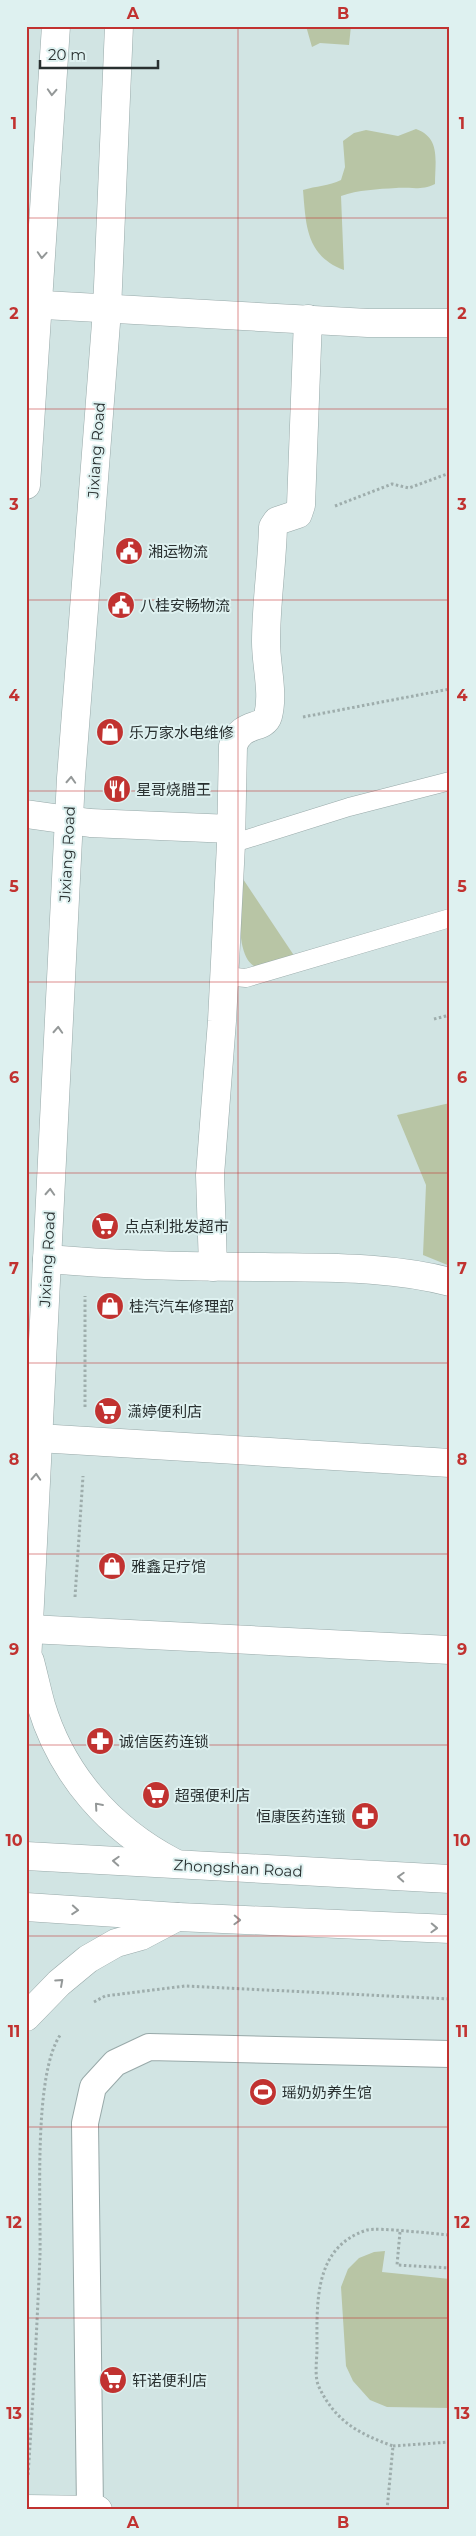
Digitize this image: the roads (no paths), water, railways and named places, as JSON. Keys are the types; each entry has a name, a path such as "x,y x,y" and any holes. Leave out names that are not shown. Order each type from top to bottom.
{"main road":[{"path":"26,485 32,305 56,26"},
{"name":"Jixiang Road","path":"26,1683 69,819 107,310 119,26"},
{"path":"32,305 368,323 450,323"},
{"path":"212,1267 210,1175 224,976 231,836 232,746 236,736 243,729 262,724 268,717 266,644 273,527 277,521 298,514 302,489 308,320"},
{"path":"26,814 90,823 231,836"},
{"path":"47,1259 212,1267 348,1269 428,1276 450,1282"},
{"path":"38,1438 450,1463"},
{"path":"179,1865 136,1841 121,1829 98,1807 76,1778 50,1728 28,1640 72,1631 450,1650"},
{"name":"Zhongshan Road","path":"26,1856 450,1880"},
{"path":"26,1907 178,1917 450,1929"},
{"path":"26,2017 59,1983 88,1959 116,1943 141,1936 178,1917"},
{"path":"27,2496 98,2510"}],"street":[{"path":"90,2509 85,2123 93,2087 115,2063 149,2047 450,2054"}],"lane":[{"path":"231,836 450,781"},
{"path":"224,976 246,978 450,918"}],"place":[{"name":"湘运物流","path":"129,551"},
{"name":"八桂安畅物流","path":"121,605"},
{"name":"乐万家水电维修","path":"110,732"},
{"name":"星哥烧腊王","path":"117,789"},
{"name":"点点利批发超市","path":"105,1226"},
{"name":"桂汽汽车修理部","path":"110,1306"},
{"name":"潇婷便利店","path":"108,1411"},
{"name":"雅鑫足疗馆","path":"112,1566"},
{"name":"诚信医药连锁","path":"100,1741"},
{"name":"超强便利店","path":"156,1795"},
{"name":"恒康医药连锁","path":"365,1816"},
{"name":"瑶奶奶养生馆","path":"263,2092"},
{"name":"轩诺便利店","path":"113,2380"}]}
